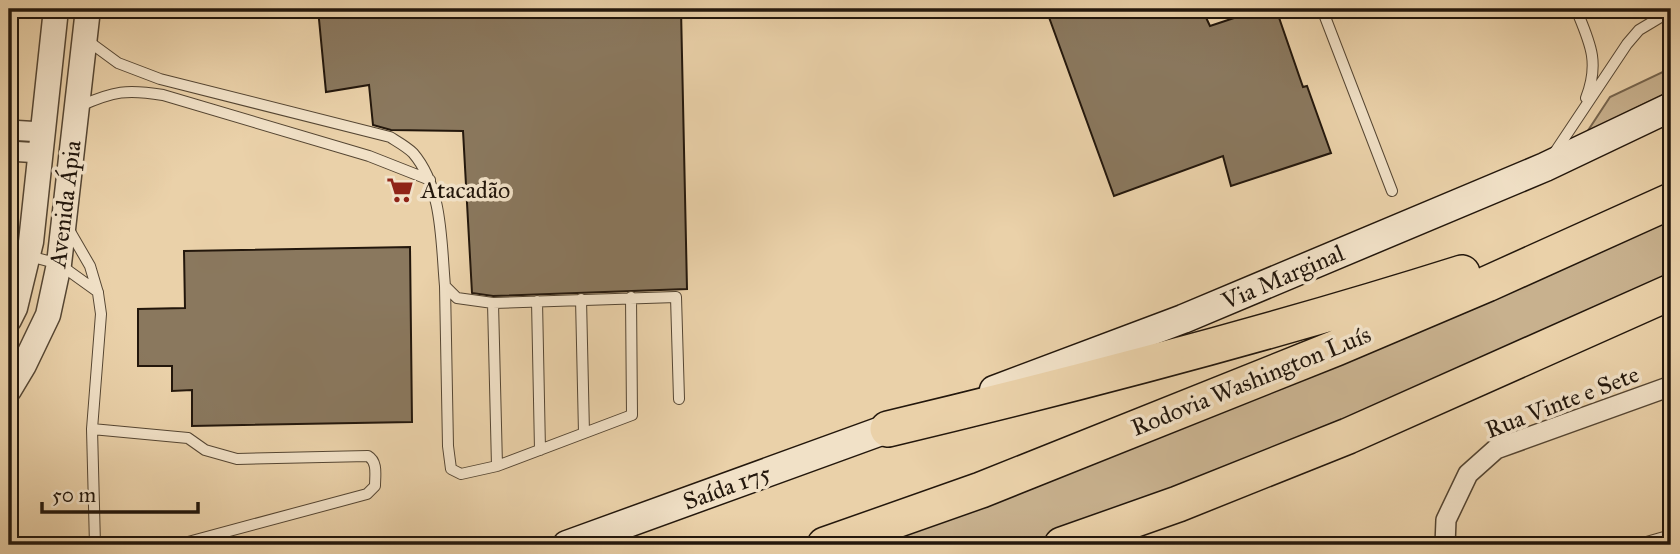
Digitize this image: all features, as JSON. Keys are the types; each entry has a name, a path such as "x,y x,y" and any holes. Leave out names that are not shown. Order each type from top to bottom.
{"highway":[{"name":"Rodovia Washington Luís","path":"825,545 981,490 1336,348 1488,284 1671,201"},
{"path":"888,429 1216,347 1635,218"},
{"path":"1062,545 1178,504 1348,436 1671,292"}],"main road":[{"name":"Via Marginal","path":"888,429 1183,318 1545,167 1671,107"},
{"name":"Saída 175","path":"567,545 888,429"}],"street":[{"name":"Avenida Ápia","path":"9,320 15,308 31,242 56,9"},
{"name":"Avenida Ápia","path":"9,390 48,315 59,264 89,9"},
{"path":"9,130 41,143"},
{"path":"9,151 41,143"},
{"name":"Rua Vinte e Sete","path":"1445,545 1446,520 1468,474 1496,449 1671,386"}],"lane":[{"path":"1322,9 1392,191"},
{"path":"1576,9 1593,50 1594,61 1591,83 1579,116"},
{"path":"1545,167 1627,44 1639,30 1659,18"},
{"path":"85,39 118,63 160,79 390,137 412,152 430,180 439,224 451,469 461,474 498,466 632,415 632,298"},
{"path":"77,108 105,95 133,90 163,95 369,156 430,180"},
{"path":"64,220 90,266 102,314 92,429 95,545"},
{"path":"27,255 59,264 98,293"},
{"path":"444,286 457,298 493,303 676,297 679,399"},
{"path":"581,299 584,433"},
{"path":"537,301 540,450"},
{"path":"493,303 498,466"},
{"path":"92,429 188,438 205,450 237,459 373,458 375,486 367,494 177,545"},
{"path":"1636,545 1671,535"}],"shaded area":[{"path":"1671,68 1671,91 1587,132 1610,97"},
{"path":"1671,217 1671,280 1426,388 1029,545 864,545"}],"building":[{"path":"318,9 681,9 687,289 493,296 472,293 463,131 391,130 373,125 369,85 326,92"},
{"path":"1046,9 1202,9 1210,26 1261,9 1276,9 1303,87 1307,86 1331,153 1231,186 1223,156 1114,196"},
{"path":"410,247 412,422 192,426 192,390 172,391 172,366 138,366 138,309 185,308 184,251"}],"place":[{"name":"Atacadão","path":"400,190"}]}
